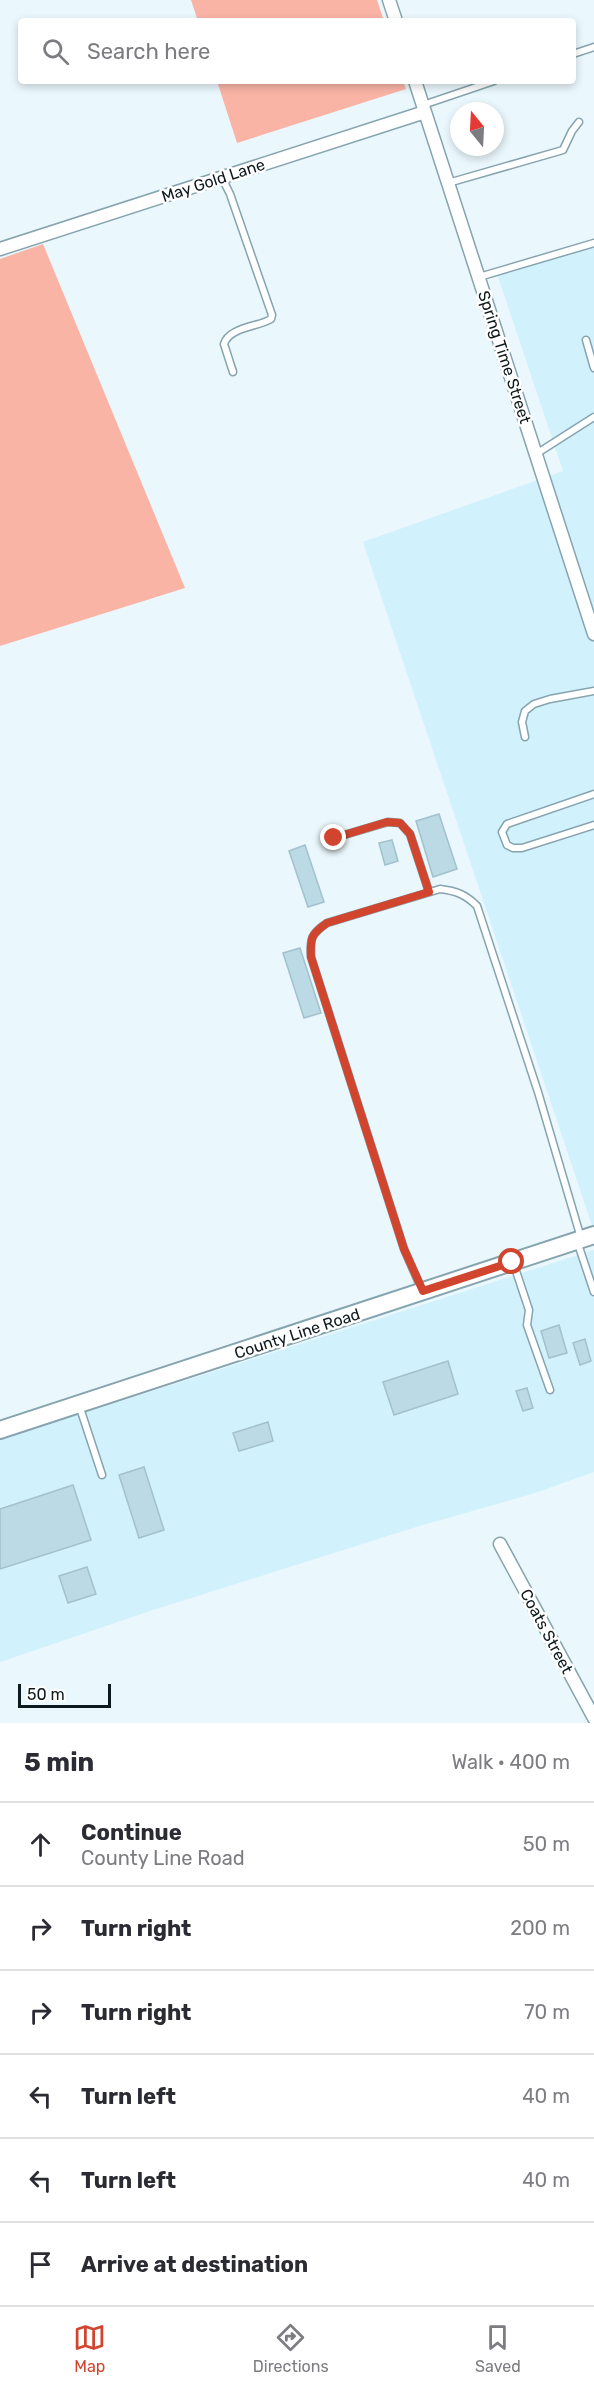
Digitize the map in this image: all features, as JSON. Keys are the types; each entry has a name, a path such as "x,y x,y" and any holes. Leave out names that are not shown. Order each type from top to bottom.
{"main road":[{"name":"County Line Road","path":"0,1430 584,1238"}],"street":[{"path":"391,2 395,18"},
{"name":"Spring Time Street","path":"417,84 594,634"},
{"name":"May Gold Lane","path":"0,249 424,108"},
{"name":"Coats Street","path":"500,1544 594,1718"}],"lane":[{"path":"576,53 594,47"},
{"path":"424,108 486,84"},
{"path":"448,183 563,150 579,122"},
{"path":"222,177 272,315 271,319 265,323 232,333 225,339 224,344 233,372"},
{"path":"479,277 594,243"},
{"path":"586,340 594,368"},
{"path":"536,454 594,417"},
{"path":"525,737 522,722 525,711 534,704 594,691"},
{"path":"594,794 507,824 502,832 507,845 513,849 594,825"},
{"path":"334,838 387,822 400,823 410,834 429,892"},
{"path":"423,1291 404,1249 311,957 310,943 314,932 327,923 440,889 456,891 468,897 477,906 584,1238 594,1292"},
{"path":"512,1262 529,1310 527,1325 550,1390"},
{"path":"78,1405 102,1475"}],"shaded area":[{"path":"191,0 377,0 383,18 197,18"},
{"path":"218,84 404,84 406,89 237,143"},
{"path":"43,244 185,588 0,646 0,259"},
{"path":"594,245 593,1228 363,542 563,471 497,274"},
{"path":"594,1250 594,1472 535,1493 416,1527 150,1611 0,1662 0,1440"}],"building":[{"path":"439,814 457,869 433,877 416,821"},
{"path":"392,840 398,861 385,865 379,843"},
{"path":"305,845 324,902 308,907 289,851"},
{"path":"300,948 321,1013 304,1018 283,953"},
{"path":"559,1325 567,1353 549,1358 541,1331"},
{"path":"585,1339 591,1361 580,1365 573,1343"},
{"path":"448,1361 458,1394 394,1415 383,1382"},
{"path":"527,1388 533,1408 523,1411 516,1391"},
{"path":"268,1422 273,1441 239,1451 233,1433"},
{"path":"144,1467 164,1530 139,1538 119,1475"},
{"path":"73,1485 91,1540 0,1569 0,1509"},
{"path":"87,1567 96,1594 68,1603 59,1576"}],"route":[{"path":"334,838 387,822 400,823 410,834 429,892 327,923 314,932 310,943 311,957 404,1249 423,1291 512,1262"}]}
